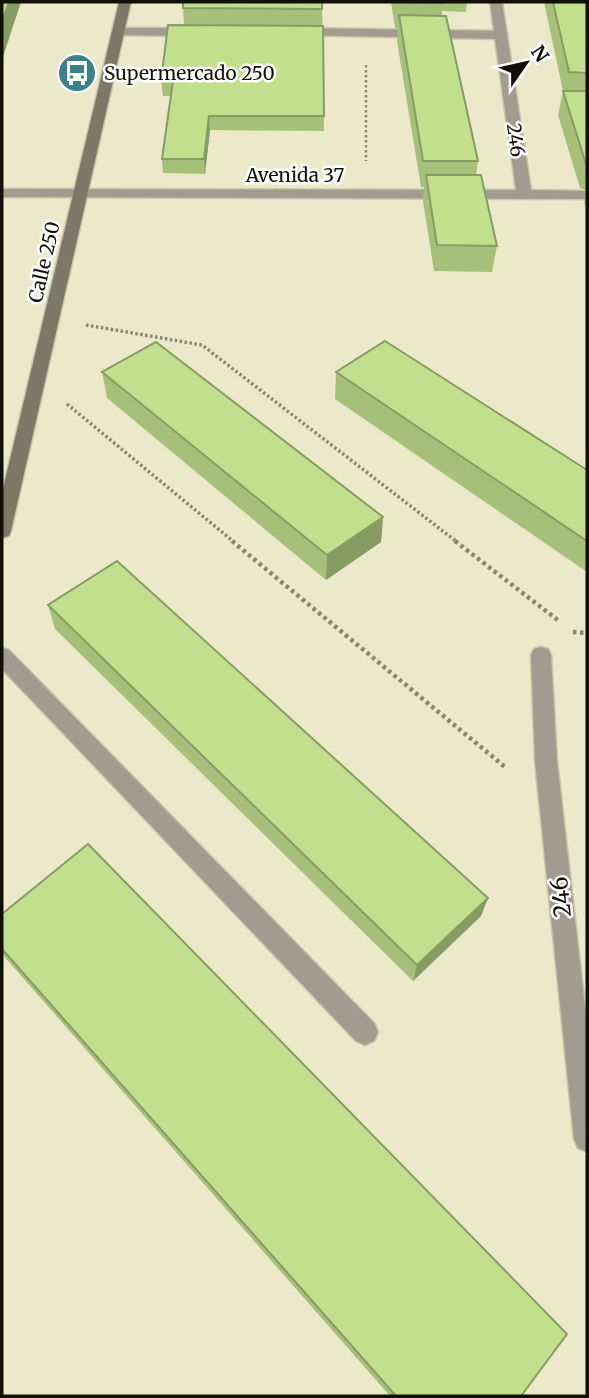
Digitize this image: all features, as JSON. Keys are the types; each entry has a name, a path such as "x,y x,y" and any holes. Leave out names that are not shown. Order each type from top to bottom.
{"main road":[{"name":"Calle 250","path":"2,531 125,2"}],"street":[{"name":"246","path":"496,2 524,195"},
{"path":"118,32 215,32"},
{"path":"283,32 501,35"},
{"name":"Avenida 37","path":"2,193 587,195"},
{"name":"246","path":"541,655 551,805 587,1139"},
{"path":"2,656 365,1032"}],"path":[{"path":"366,33 366,194"},
{"path":"51,318 202,345 562,623"},
{"path":"37,379 551,805"},
{"path":"541,655 573,632 587,634"}],"building":[{"path":"2,2 9,2 2,22"},
{"path":"183,2 322,2 322,9 183,8"},
{"path":"553,2 587,2 587,73 569,72"},
{"path":"399,15 446,16 478,161 423,161"},
{"path":"168,25 323,26 324,116 209,116 204,159 162,159 173,81 161,81"},
{"path":"563,91 587,91 587,164 586,164"},
{"path":"426,175 481,175 497,246 437,245"},
{"path":"385,341 587,470 587,541 336,372"},
{"path":"156,342 383,517 327,555 102,372"},
{"path":"117,561 488,898 417,965 48,605"},
{"path":"88,844 567,1334 521,1396 396,1396 2,949 2,914"}],"place":[{"name":"Supermercado 250","path":"77,73"}]}
